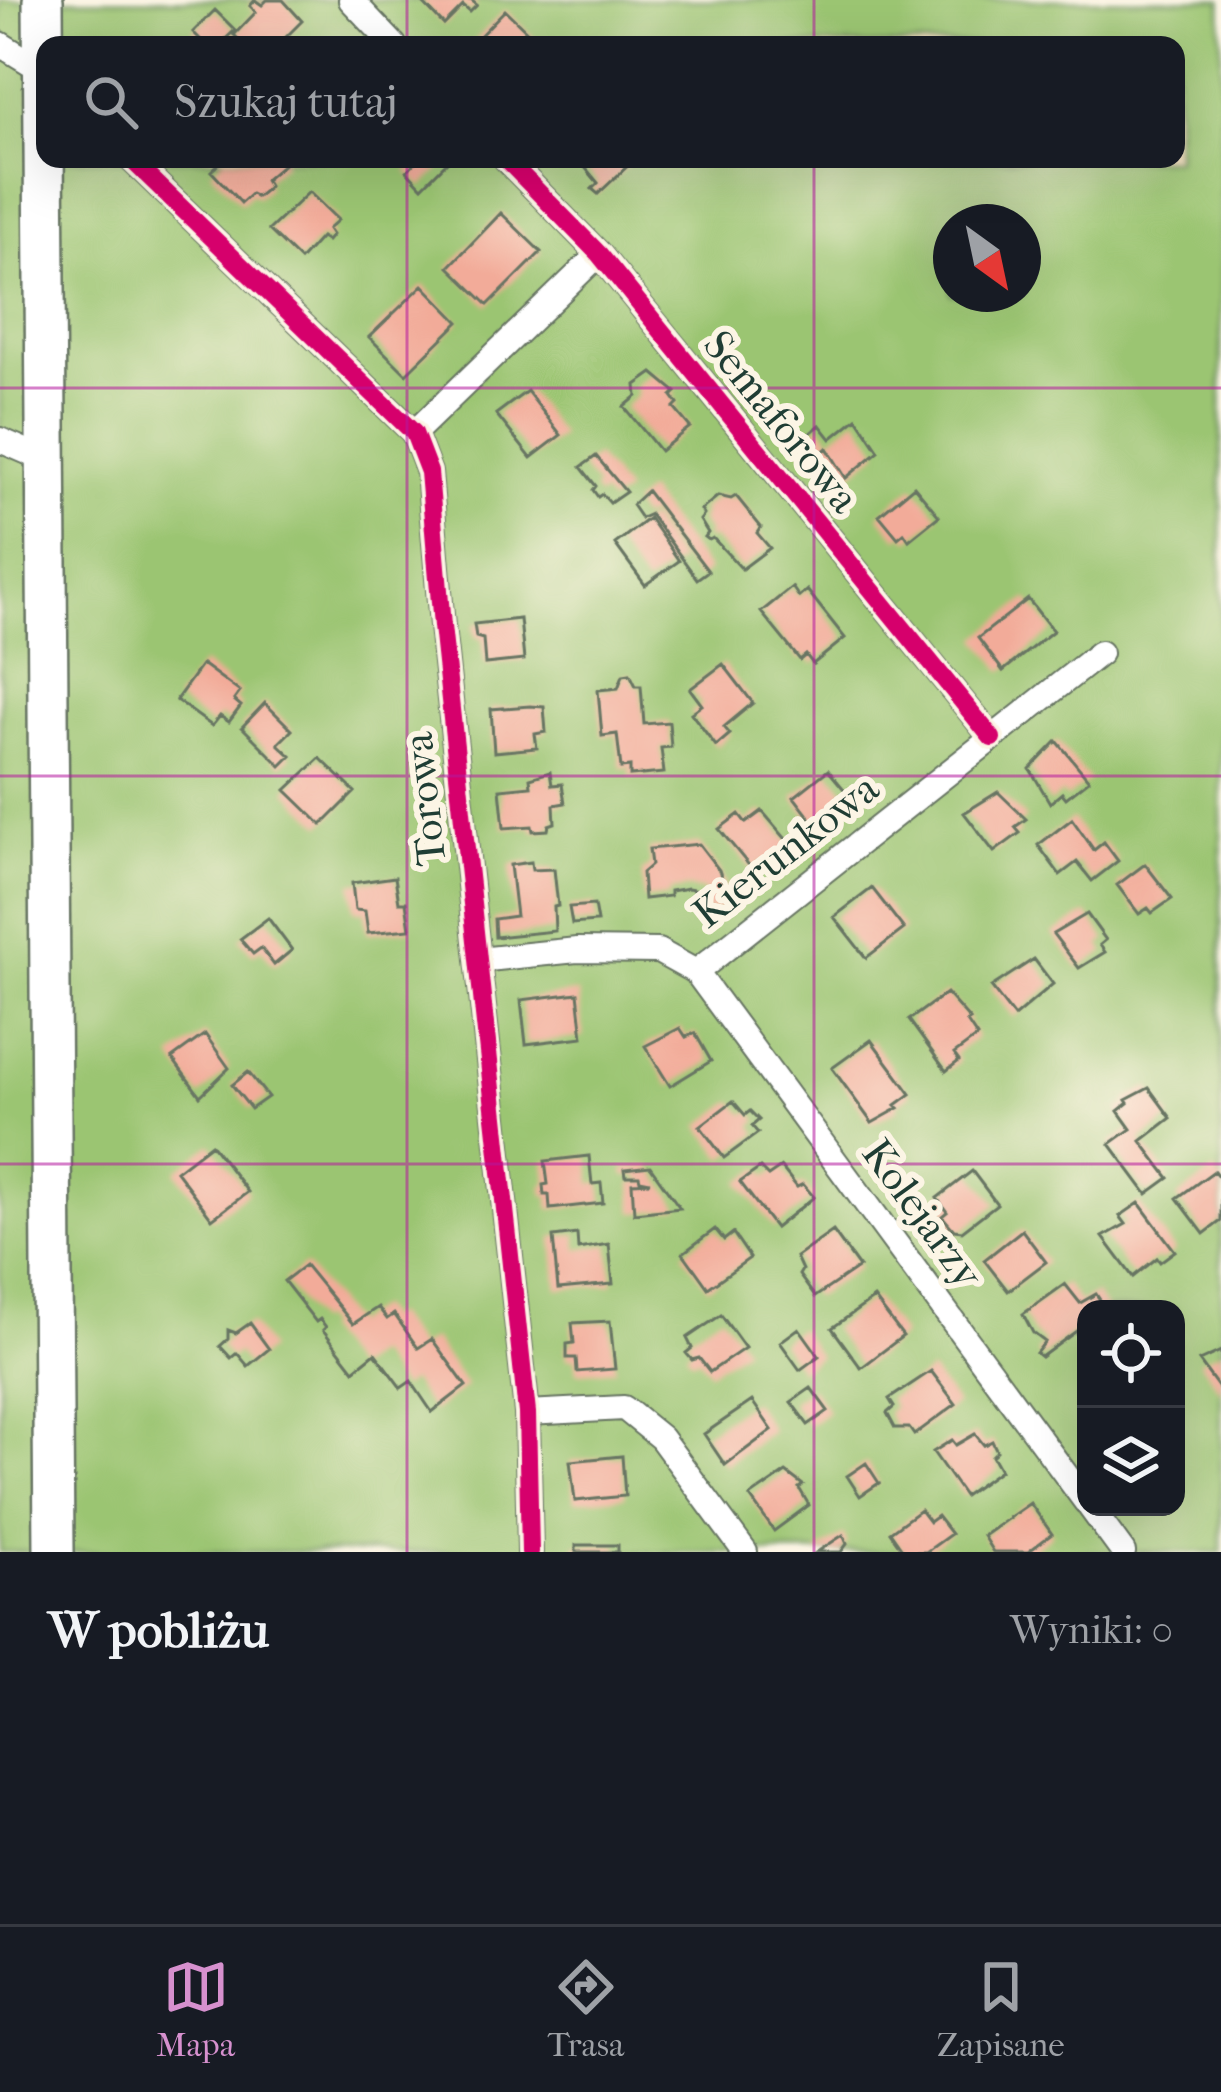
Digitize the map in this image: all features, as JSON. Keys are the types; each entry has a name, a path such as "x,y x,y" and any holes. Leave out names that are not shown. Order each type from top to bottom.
{"main road":[{"path":"43,0 44,36"},
{"path":"45,168 54,1552"}],"street":[{"path":"350,0 385,36"},
{"path":"0,44 36,66"},
{"name":"Torowa","path":"140,168 414,433 429,472 527,1413 530,1552"},
{"name":"Semaforowa","path":"515,168 599,254 992,738"},
{"path":"414,433 599,254"},
{"path":"0,440 46,460"},
{"name":"Kierunkowa","path":"478,960 577,950 658,951 696,971 1100,653"},
{"name":"Kolejarzy","path":"696,971 1077,1489"},
{"path":"527,1413 624,1408 661,1438 745,1552"},
{"name":"Kolejarzy","path":"1097,1516 1123,1552"}],"green space":[{"path":"0,0 1221,0 1221,1552 0,1552"}],"building":[{"path":"255,0 262,5 267,0 283,0 302,21 287,36 235,36 256,12 250,6"},
{"path":"420,0 471,0 477,5 470,12 463,6 444,25"},
{"path":"215,10 235,30 229,36 193,32"},
{"path":"505,10 532,36 480,36"},
{"path":"279,168 265,180 269,187 241,203 211,171"},
{"path":"410,168 441,168 422,187 407,171"},
{"path":"586,168 625,168 598,194 592,189 598,183"},
{"path":"309,192 338,220 328,229 332,235 327,241 321,237 300,260 269,230"},
{"path":"501,213 541,252 488,305 449,267"},
{"path":"423,285 459,322 406,374 369,337"},
{"path":"653,373 676,392 674,408 690,427 660,451 624,407 637,396 636,385"},
{"path":"527,391 561,435 531,458 496,414"},
{"path":"857,418 879,451 846,478 827,448 811,461 797,444 820,425 831,439"},
{"path":"596,456 626,492 610,503 602,494 598,497 593,490 596,486 581,467"},
{"path":"914,486 939,516 909,540 904,533 898,538 879,515"},
{"path":"647,491 708,571 697,579 650,514 641,518 632,505"},
{"path":"718,496 736,496 761,527 757,533 770,548 742,569 713,538 705,537 701,510"},
{"path":"649,518 679,561 645,585 615,544"},
{"path":"792,587 799,597 807,590 845,638 813,664 806,655 800,660 761,612"},
{"path":"1028,599 1053,631 1003,671 978,638"},
{"path":"520,619 524,660 485,664 483,639 476,637 474,624"},
{"path":"202,664 240,692 234,700 241,706 229,722 220,716 212,726 176,700"},
{"path":"723,664 753,703 724,727 730,734 716,746 691,713 702,705 690,689"},
{"path":"630,674 636,686 641,686 644,724 669,722 671,747 661,748 664,773 630,776 630,767 621,768 617,734 602,736 598,690 618,688 623,675"},
{"path":"265,703 292,730 278,744 291,756 281,766 242,727"},
{"path":"544,707 546,732 535,734 537,748 494,752 491,709"},
{"path":"1057,741 1089,780 1066,798 1062,793 1050,803 1030,769"},
{"path":"320,758 355,792 322,825 286,790"},
{"path":"828,770 853,800 817,827 794,797"},
{"path":"550,772 552,785 562,784 565,803 554,805 555,823 548,830 504,828 500,789 531,786 530,778"},
{"path":"998,792 1026,819 1015,827 1020,833 994,852 964,813"},
{"path":"762,811 792,846 769,865 763,861 752,869 719,829 739,814 746,823"},
{"path":"1072,819 1094,850 1104,842 1118,861 1092,881 1077,862 1060,875 1038,845"},
{"path":"699,844 719,870 732,908 704,912 705,891 688,888 644,899 642,873 651,865 649,849"},
{"path":"531,862 532,870 554,869 555,931 495,937 494,919 516,916 510,865"},
{"path":"1145,864 1172,899 1152,913 1148,908 1139,914 1117,885"},
{"path":"395,877 399,902 406,902 410,929 368,933 365,911 355,910 352,883"},
{"path":"872,888 904,929 866,958 834,917"},
{"path":"594,905 597,922 572,924 569,907"},
{"path":"1087,914 1106,940 1100,945 1105,952 1079,968 1053,934"},
{"path":"268,918 292,950 274,965 261,948 253,954 240,939"},
{"path":"1034,959 1053,984 1014,1017 991,987"},
{"path":"578,993 583,1037 526,1044 521,1000"},
{"path":"946,993 970,1020 977,1037 954,1054 959,1061 946,1071 909,1020"},
{"path":"680,1028 686,1037 695,1033 711,1061 670,1086 645,1046"},
{"path":"205,1034 229,1068 200,1096 172,1058"},
{"path":"871,1040 911,1094 896,1105 899,1108 872,1123 832,1068"},
{"path":"248,1072 268,1097 251,1109 232,1085"},
{"path":"1149,1088 1171,1118 1141,1141 1169,1178 1147,1194 1110,1144 1131,1129 1118,1111 1126,1100"},
{"path":"733,1101 745,1115 750,1111 759,1120 752,1126 758,1133 724,1158 700,1126"},
{"path":"211,1144 248,1192 212,1219 176,1171"},
{"path":"589,1156 592,1184 601,1183 603,1203 550,1209 549,1195 544,1195 543,1185 548,1184 545,1161"},
{"path":"650,1166 680,1208 634,1213 632,1183 650,1182 625,1176 624,1169"},
{"path":"781,1167 797,1187 803,1184 814,1197 775,1228 740,1182 760,1168 768,1176"},
{"path":"972,1171 997,1204 962,1231 954,1230 942,1216 947,1212 937,1198"},
{"path":"1214,1171 1221,1180 1221,1221 1204,1234 1177,1198"},
{"path":"1139,1203 1175,1251 1133,1277 1103,1237 1126,1224 1120,1216"},
{"path":"715,1229 724,1240 733,1233 750,1258 708,1288 683,1253"},
{"path":"1022,1230 1046,1262 1008,1291 984,1260"},
{"path":"833,1231 859,1267 815,1297 799,1275 802,1270 796,1257"},
{"path":"577,1234 578,1249 609,1244 613,1284 558,1289 553,1237"},
{"path":"305,1265 353,1324 378,1307 387,1319 394,1314 418,1348 432,1339 466,1386 432,1412 411,1381 401,1388 375,1353 354,1370 323,1330 326,1327 320,1319 316,1322 284,1281"},
{"path":"1065,1284 1078,1300 1077,1331 1041,1357 1036,1353 1045,1342 1033,1333 1023,1314"},
{"path":"874,1298 903,1336 861,1368 832,1328"},
{"path":"721,1315 745,1348 710,1372 699,1358 692,1360 686,1353 692,1348 687,1338"},
{"path":"610,1321 615,1369 577,1372 576,1358 567,1358 567,1344 574,1343 572,1323"},
{"path":"250,1323 269,1349 248,1366 237,1353 231,1358 220,1346 228,1339 228,1330 236,1333"},
{"path":"799,1328 819,1356 800,1370 780,1342"},
{"path":"1221,1351 1221,1391 1199,1361"},
{"path":"931,1371 956,1404 914,1435 909,1428 895,1428 887,1413 894,1407 889,1399"},
{"path":"811,1388 828,1411 808,1425 791,1402"},
{"path":"752,1401 772,1430 725,1465 704,1434"},
{"path":"975,1434 984,1445 992,1441 997,1451 992,1456 1000,1470 964,1496 933,1452"},
{"path":"622,1456 625,1496 575,1501 570,1461"},
{"path":"866,1463 879,1483 860,1496 847,1476"},
{"path":"786,1472 803,1485 799,1488 809,1505 774,1531 750,1497"},
{"path":"1030,1503 1052,1534 1028,1552 993,1552 983,1536"},
{"path":"920,1510 929,1522 937,1516 951,1534 926,1552 904,1552 890,1532"},
{"path":"843,1535 847,1544 841,1552 817,1552"},
{"path":"576,1545 618,1545 618,1552 576,1552"}],"cycle path":[{"path":"140,168 414,433 429,472 527,1413 530,1552"},
{"path":"515,168 599,254 992,738"}]}
